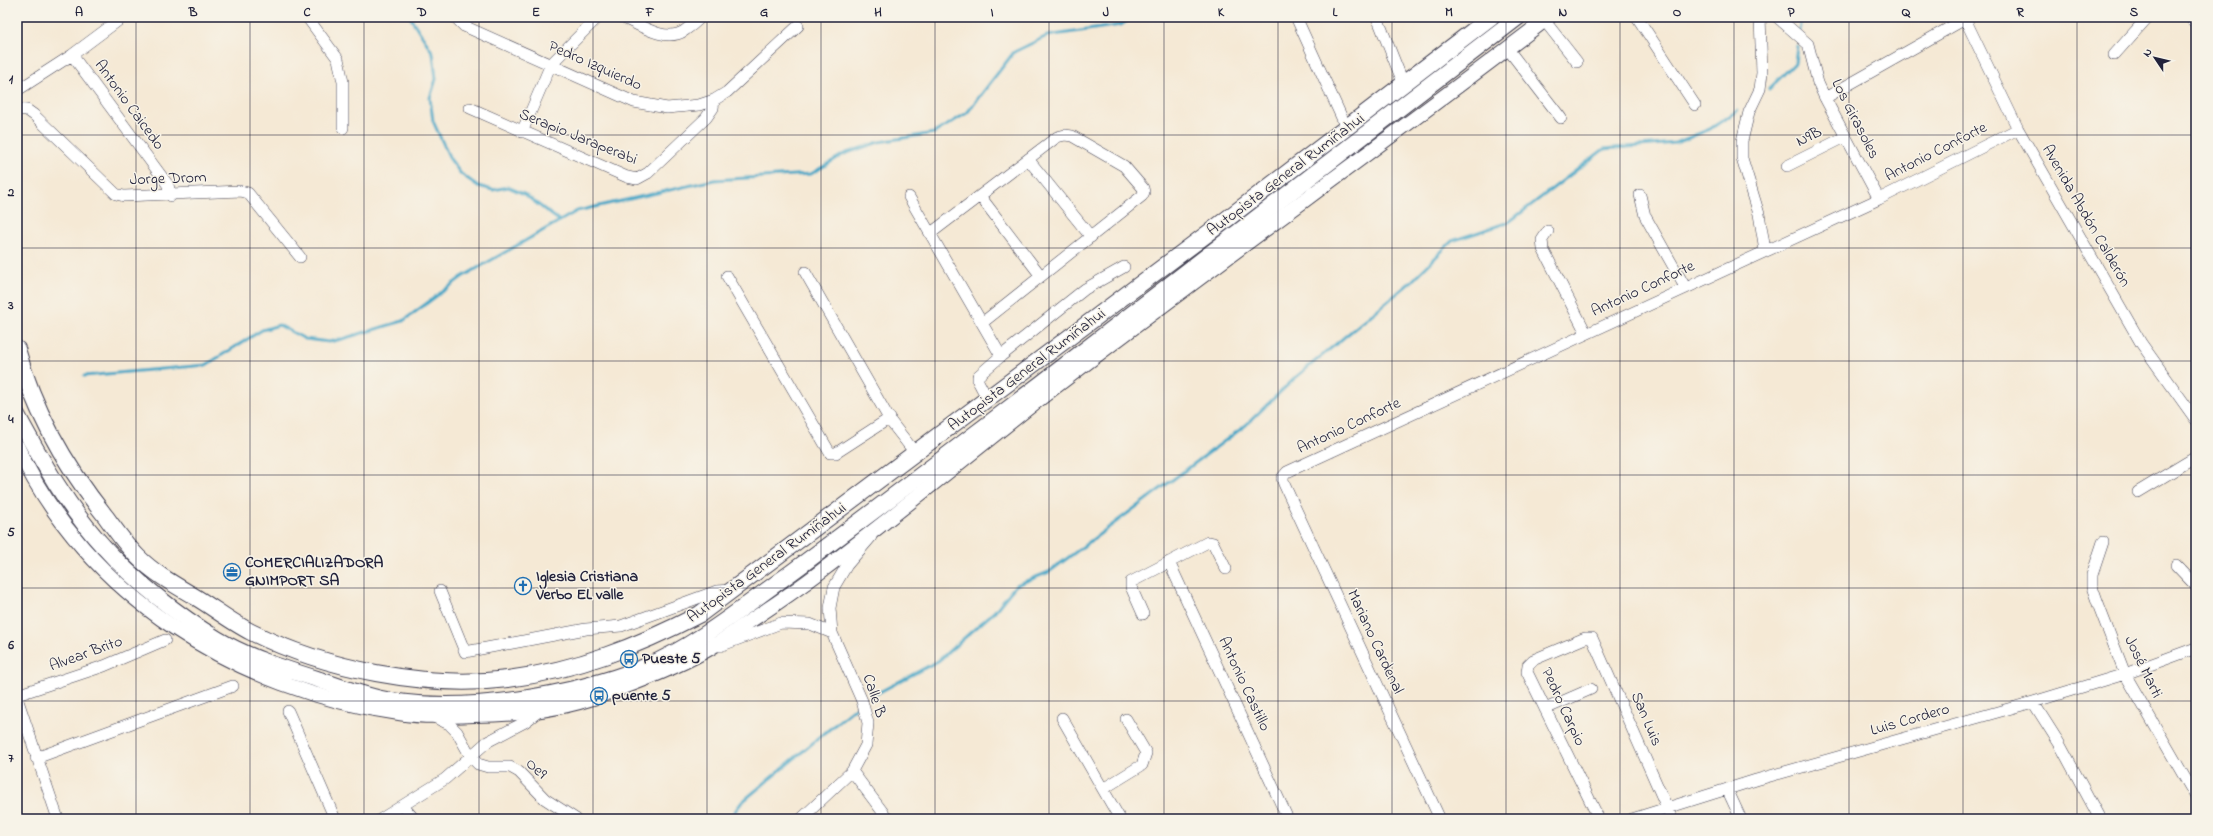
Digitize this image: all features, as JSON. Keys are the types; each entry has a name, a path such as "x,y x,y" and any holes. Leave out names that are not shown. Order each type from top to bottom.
{"highway":[{"name":"Autopista General Rumiñahui","path":"17,349 22,366 46,424 64,459 88,495 139,558 170,582 250,631 287,648 352,668 406,677 458,681 507,679 556,670 611,655 647,641 700,614 735,590 1347,129 1491,17"},
{"name":"Autopista General Rumiñahui","path":"17,415 52,479 101,545 132,576 218,639 272,665 351,690 392,701 432,703 495,703 549,695 592,684 647,666 693,641 738,611 874,512 1518,17"}],"main road":[{"path":"17,446 28,471 59,518 86,550 120,585 152,614 180,633 250,671 307,692 337,701 400,714 432,716 538,712 599,696 658,673 706,651 793,592 875,531 1053,388 1546,19"}],"street":[{"path":"17,89 72,55 123,17"},
{"path":"307,17 338,59 343,82 343,128"},
{"name":"Pedro Izquierdo","path":"455,17 464,26 634,102 667,108 699,105 714,100 727,92 798,26"},
{"path":"522,132 551,64 598,17"},
{"path":"622,17 659,33 672,35 684,32 701,17"},
{"path":"1296,17 1347,129"},
{"path":"1377,17 1404,85"},
{"path":"1637,17 1695,105"},
{"path":"1760,17 1762,73 1760,89 1748,112 1742,140 1742,158 1758,214 1765,250"},
{"name":"Los Girasoles","path":"1777,17 1808,44 1818,83 1845,137 1879,198"},
{"path":"2114,55 2148,17"},
{"path":"1825,98 1965,18"},
{"name":"Avenida Abdón Calderón","path":"1965,18 2018,129 2140,343 2196,420"},
{"path":"1546,19 1577,62"},
{"path":"1507,48 1561,118"},
{"name":"Antonio Caicedo","path":"72,55 168,185 171,196"},
{"name":"Serapio Jaraperabi","path":"470,108 627,177 637,179 648,173 706,118 713,108 714,100"},
{"name":"Jorge Drom","path":"17,109 28,110 34,115 116,194 124,196 171,196 241,191 248,193 254,198 300,257"},
{"name":"Antonio Conforte","path":"1282,478 1287,472 1879,198 2018,129"},
{"path":"931,233 1057,136 1072,136 1124,166 1143,188 1144,192 1142,196 982,323"},
{"name":"N9B","path":"1787,166 1845,137"},
{"path":"1028,159 1092,237"},
{"path":"1640,195 1645,216 1685,287"},
{"path":"980,196 1041,276"},
{"path":"909,197 1001,356"},
{"path":"1548,231 1542,240 1543,249 1586,333"},
{"path":"988,400 978,381 978,376 1086,289 1124,267"},
{"path":"805,272 890,418 916,454"},
{"path":"727,276 830,453 836,453 890,418"},
{"path":"2138,492 2196,456"},
{"name":"Mariano Cardenal","path":"1282,478 1440,819"},
{"name":"Calle B","path":"801,819 852,771 866,745 868,723 862,701 832,633 830,608 834,587 847,565 869,541 875,531"},
{"path":"1143,614 1131,587 1132,582 1208,542 1213,543 1226,569"},
{"name":"José Marti","path":"2103,542 2094,568 2092,587 2125,674 2196,797"},
{"name":"Antonio Castillo","path":"1169,562 1288,819"},
{"path":"2176,565 2196,586"},
{"path":"440,591 465,652 586,629 621,626 717,590 735,590"},
{"path":"706,651 781,623 810,624 832,633"},
{"name":"Pedro Carpio","path":"1585,638 1533,660 1528,665 1527,672 1599,819"},
{"name":"San Luis","path":"1585,638 1592,638 1666,809 1672,819"},
{"name":"Alvear Brito","path":"17,697 104,666 165,640"},
{"name":"Luis Cordero","path":"1632,819 1728,789 2033,702 2125,674 2196,648"},
{"path":"36,758 233,686"},
{"path":"1545,709 1590,689"},
{"path":"17,697 36,758 58,819"},
{"path":"2033,702 2059,743 2100,819"},
{"path":"288,711 335,819"},
{"path":"381,819 445,779 487,742 525,722 538,712"},
{"path":"432,716 449,724 457,732 470,757"},
{"path":"1062,718 1120,819"},
{"path":"1103,789 1142,765 1146,753 1126,719"},
{"name":"Oe9","path":"470,757 478,764 488,767 510,767 518,772 545,799 576,819"},
{"path":"852,771 888,819"},
{"path":"1728,789 1741,819"},
{"path":"404,806 414,819"}],"waterway":[{"path":"410,17 433,53 436,79 430,98 433,121 450,159 461,174 478,186 493,190 508,187 524,194 560,221"},
{"path":"84,376 206,365 262,330 279,325 305,339 329,342 403,321 462,277 577,211 714,180 811,174 844,154 879,142 934,133 967,113 1014,52 1047,36 1121,25 1133,17"},
{"path":"1799,32 1801,17"},
{"path":"1769,89 1795,63 1797,46"},
{"path":"872,696 938,661 994,612 1016,585 1049,572 1246,425 1295,378 1412,281 1452,241 1509,222 1604,149 1676,143 1710,129 1737,111"},
{"path":"729,819 742,802 856,707"}],"place":[{"name":"COMERCIALIZADORA GNIMPORT SA","path":"232,572"},
{"name":"Iglesia Cristiana Verbo EL valle","path":"523,586"},
{"name":"Pueste 5","path":"629,659"},
{"name":"puente 5","path":"599,696"}]}
